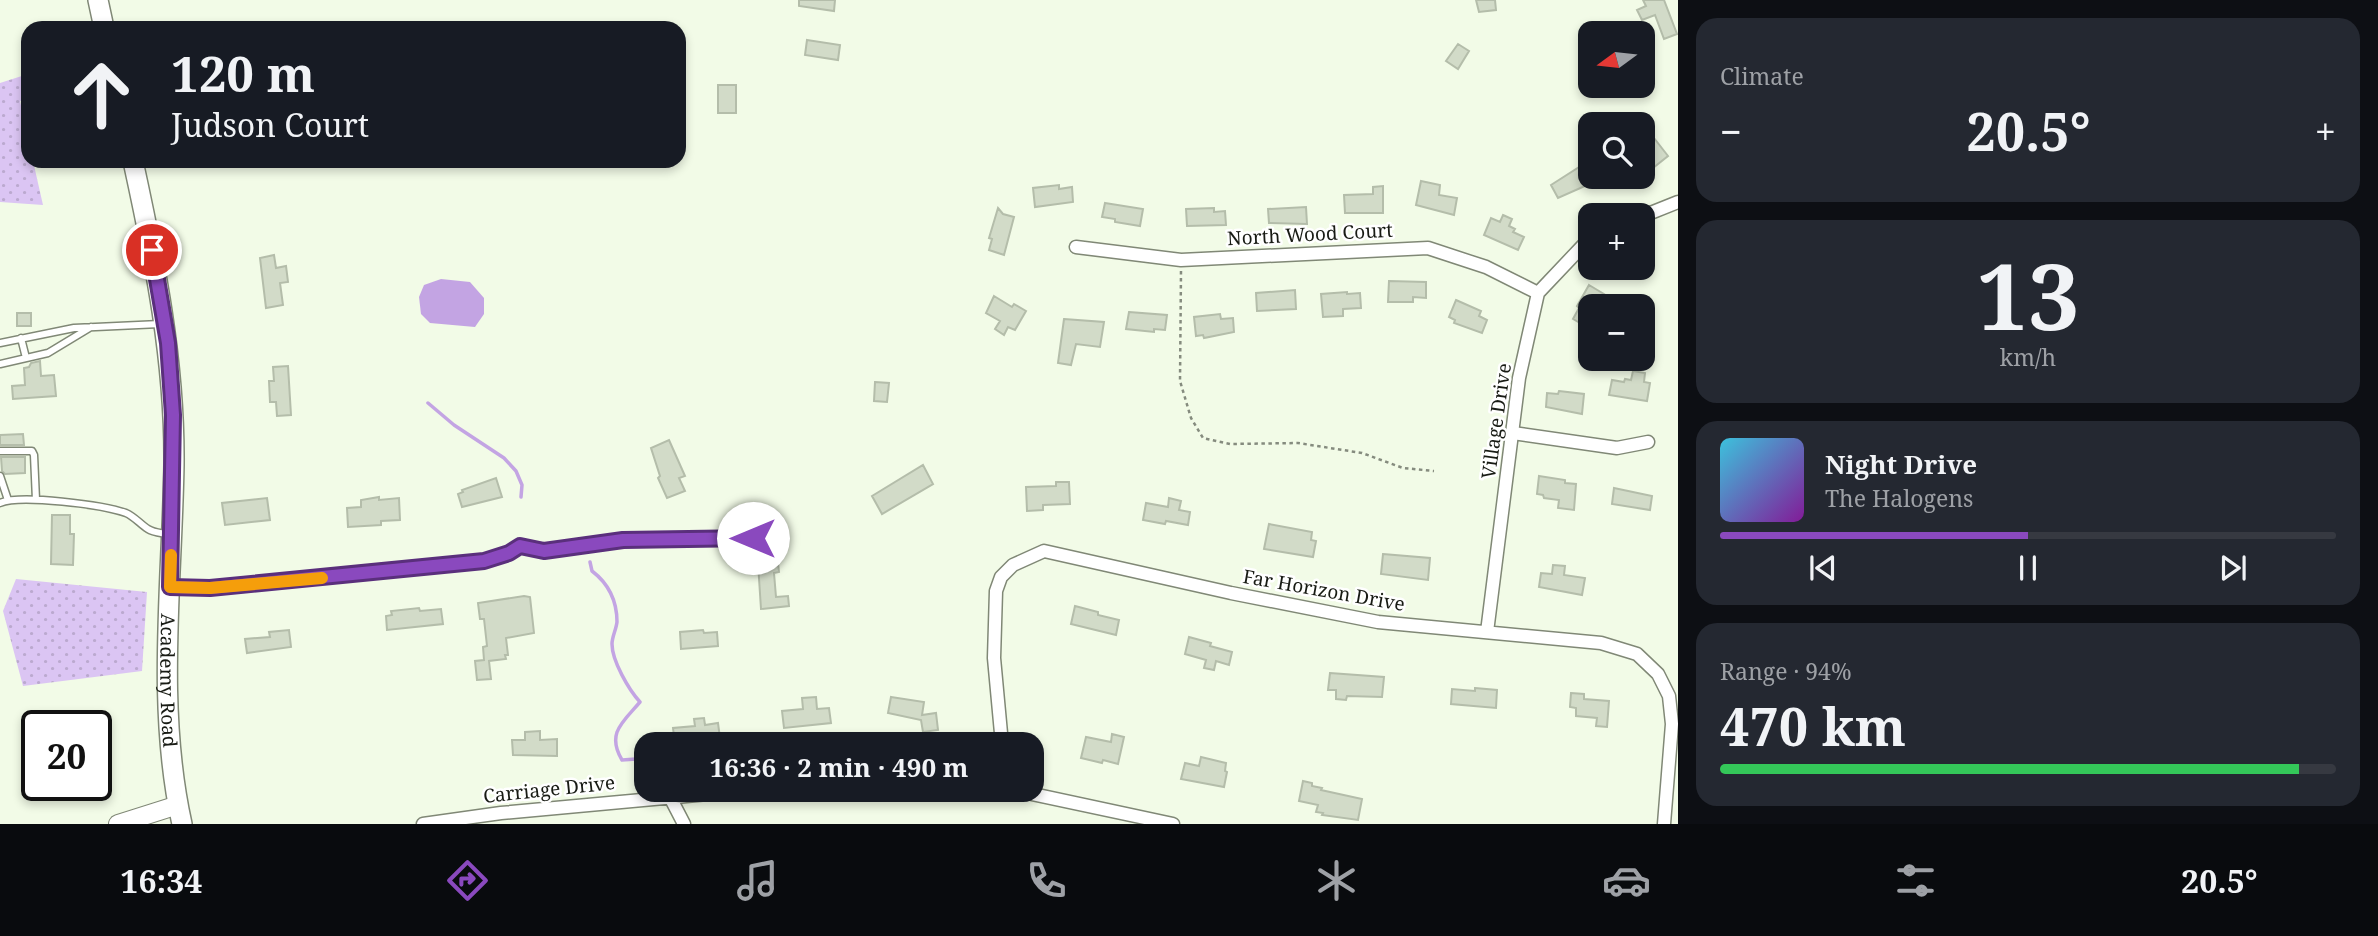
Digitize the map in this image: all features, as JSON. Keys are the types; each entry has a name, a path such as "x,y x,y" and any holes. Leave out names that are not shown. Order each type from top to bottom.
{"main road":[{"path":"98,0 102,21"},
{"name":"Academy Road","path":"134,168 165,324 173,415 169,695 180,815"}],"street":[{"path":"1655,211 1678,202"},
{"name":"North Wood Court","path":"1076,247 1181,260 1427,248 1486,267 1538,293"},
{"path":"1538,293 1578,251"},
{"name":"Village Drive","path":"1487,632 1519,378 1538,293"},
{"path":"1513,433 1618,448 1648,442"},
{"path":"170,587 210,588 484,561 509,553 520,546"},
{"name":"Far Horizon Drive","path":"1001,732 994,658 996,591 1001,578 1013,565 1044,551 1231,593 1378,622 1601,643 1637,654 1658,674 1669,696 1672,724 1664,824"},
{"path":"1044,796 1173,824"},
{"name":"Carriage Drive","path":"423,824 501,813 634,800"},
{"path":"673,802 684,824"},
{"path":"118,824 180,815"}],"lane":[{"path":"0,343 74,328 165,324"},
{"path":"0,364 48,353 92,327"},
{"path":"22,338 26,358"},
{"path":"0,451 32,451 36,500"},
{"path":"0,476 8,500"},
{"path":"0,503 8,500 36,500 114,509 130,515 150,531 172,535"},
{"path":"520,546 544,551 617,540 753,538"}],"path":[{"path":"1181,260 1180,381 1191,418 1203,438 1230,444 1298,443 1362,453 1403,468 1434,471"}],"shaded area":[{"path":"21,76 21,168 35,168 43,205 0,202 0,83"},
{"path":"441,279 470,282 484,298 484,314 475,327 430,323 421,314 419,297 424,285"},
{"path":"16,579 147,592 142,671 23,686 3,611"}],"building":[{"path":"799,0 835,0 834,11 799,6"},
{"path":"1476,0 1495,0 1496,10 1479,12"},
{"path":"1643,0 1664,0 1677,34 1664,39 1655,15 1642,20 1637,10 1646,6"},
{"path":"807,40 840,45 838,60 805,55"},
{"path":"1458,44 1469,51 1458,69 1446,61"},
{"path":"718,85 736,85 736,113 718,113"},
{"path":"1655,139 1668,156 1655,166"},
{"path":"1578,168 1578,189 1558,198 1551,185"},
{"path":"1421,181 1440,185 1439,195 1457,198 1454,215 1416,205"},
{"path":"1059,185 1059,189 1072,187 1073,202 1035,207 1033,188"},
{"path":"1383,186 1383,213 1345,213 1344,195 1373,194 1373,187"},
{"path":"1105,203 1143,209 1140,226 1102,217"},
{"path":"1306,207 1307,224 1269,223 1268,209"},
{"path":"998,208 1003,214 1014,217 1004,255 989,250 992,239 989,238"},
{"path":"1214,208 1214,212 1225,211 1226,225 1187,226 1186,209"},
{"path":"1503,215 1512,219 1509,226 1515,229 1513,232 1524,237 1518,250 1484,235 1491,218 1500,222"},
{"path":"274,255 276,268 286,266 288,282 280,283 283,305 266,308 260,258"},
{"path":"1389,281 1426,282 1426,298 1413,297 1413,302 1388,302"},
{"path":"1589,285 1604,294 1584,294"},
{"path":"1295,290 1296,309 1257,311 1256,293"},
{"path":"1360,293 1361,308 1343,309 1343,316 1323,317 1321,294"},
{"path":"994,296 1012,307 1014,304 1026,311 1015,330 1008,327 1004,335 995,329 1000,321 986,313"},
{"path":"1456,300 1481,311 1479,316 1487,320 1482,333 1454,323 1455,320 1449,317"},
{"path":"1129,312 1167,315 1165,330 1154,329 1154,332 1126,329"},
{"path":"17,313 31,313 31,326 17,326"},
{"path":"1220,314 1221,319 1233,318 1234,332 1204,338 1203,335 1196,336 1194,317"},
{"path":"1064,319 1104,322 1100,347 1076,344 1071,365 1058,363"},
{"path":"40,361 41,376 54,375 56,396 13,399 12,386 25,385 24,368"},
{"path":"288,366 291,415 277,416 276,402 270,402 269,381 274,381 273,367"},
{"path":"1633,371 1645,373 1644,382 1650,383 1647,401 1609,395 1612,380 1631,380"},
{"path":"875,382 889,383 887,402 874,401"},
{"path":"1559,391 1584,394 1582,414 1546,407 1547,393 1558,394"},
{"path":"23,434 24,445 0,445 0,435"},
{"path":"669,440 685,476 679,478 685,491 667,498 658,478 660,476 651,448"},
{"path":"1,457 25,457 25,473 5,474 2,471"},
{"path":"923,465 933,484 882,514 872,496"},
{"path":"1539,476 1576,484 1574,510 1558,508 1559,500 1537,494"},
{"path":"496,478 502,497 462,507 458,494 463,492 462,490"},
{"path":"1056,482 1069,482 1070,504 1043,505 1043,510 1027,511 1026,487 1056,486"},
{"path":"1614,488 1652,496 1650,510 1612,504"},
{"path":"379,497 379,500 399,498 400,520 381,521 381,525 348,527 347,508 361,507 361,500"},
{"path":"267,498 270,520 225,525 222,503"},
{"path":"1169,498 1181,501 1179,510 1190,512 1188,525 1143,520 1146,503 1168,507"},
{"path":"52,515 70,515 70,534 74,534 73,565 51,564"},
{"path":"1269,524 1312,532 1311,540 1316,541 1313,557 1264,549"},
{"path":"1383,554 1430,558 1428,580 1381,574"},
{"path":"758,563 778,563 779,572 774,573 776,597 788,596 789,606 761,609"},
{"path":"1553,565 1565,566 1564,575 1585,578 1582,595 1539,587 1541,573 1552,574"},
{"path":"530,597 534,633 506,638 506,659 489,661 491,679 477,680 475,661 484,660 483,647 487,646 484,619 480,619 478,603"},
{"path":"1075,606 1119,620 1116,635 1071,624"},
{"path":"419,608 420,611 441,609 443,624 387,630 386,616 392,615 391,611"},
{"path":"289,630 291,647 247,653 245,639 270,637 269,632"},
{"path":"703,630 704,633 717,632 718,646 681,649 680,632"},
{"path":"1189,637 1232,652 1229,665 1216,661 1214,670 1204,668 1206,660 1185,654"},
{"path":"1330,673 1384,677 1382,697 1347,696 1346,700 1336,699 1336,690 1328,690"},
{"path":"1475,688 1497,690 1496,708 1451,704 1452,689 1475,691"},
{"path":"1571,693 1584,694 1584,699 1609,701 1607,727 1596,726 1597,718 1576,716 1576,708 1570,707"},
{"path":"816,697 817,709 829,708 831,723 784,728 782,711 803,709 802,698"},
{"path":"891,697 924,702 922,715 936,713 938,730 923,732 921,720 888,713"},
{"path":"704,718 705,725 718,723 719,732 674,732 673,728 695,726 694,719"},
{"path":"540,731 540,740 557,739 557,756 513,755 512,740 525,740 525,732"},
{"path":"1112,734 1124,737 1118,764 1081,758 1086,737 1111,742"},
{"path":"1201,757 1226,763 1224,787 1181,779 1185,763 1199,766"},
{"path":"1303,781 1322,788 1321,790 1362,799 1358,820 1322,815 1323,813 1316,812 1318,805 1299,801"}],"waterway":[{"path":"428,403 454,425 504,458 516,471 522,485 521,497"},
{"path":"590,562 592,571 607,587 614,600 617,622 612,641 615,659 640,702 616,735 617,751 622,760 634,759"}],"slow traffic":[{"path":"171,555 170,587 210,588 322,578"}],"route":[{"path":"152,250 168,343 173,415 170,587 210,588 484,561 509,553 520,546 544,551 604,541 753,538"}]}
